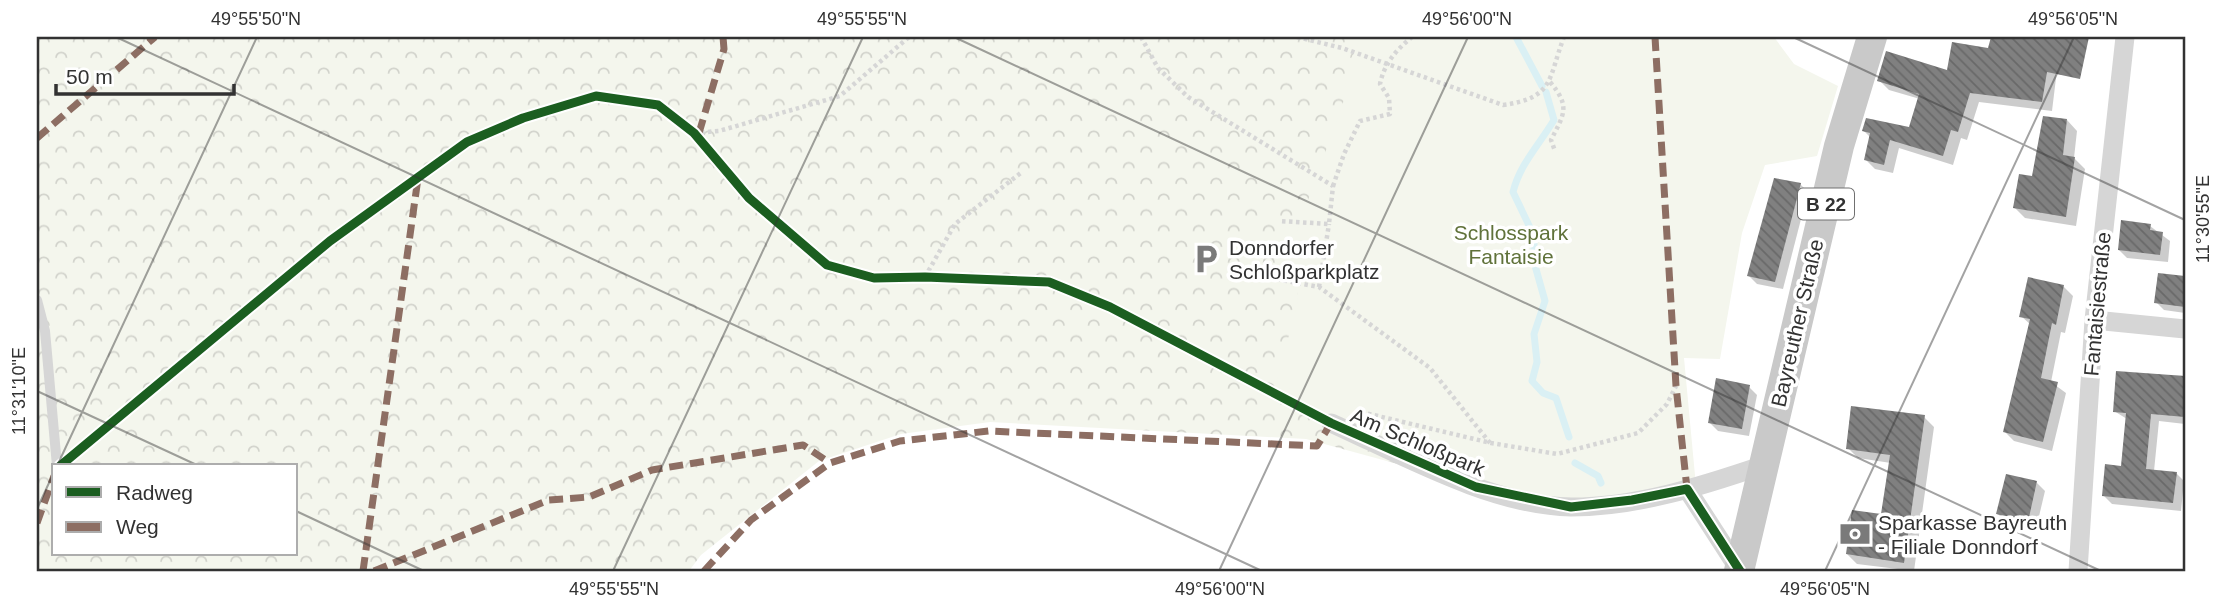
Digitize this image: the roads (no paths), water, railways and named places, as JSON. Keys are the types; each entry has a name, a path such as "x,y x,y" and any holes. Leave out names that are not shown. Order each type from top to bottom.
{"main road":[{"name":"Bayreuther Straße","path":"1739,571 1839,146 1872,37"}],"street":[{"name":"Fantaisiestraße","path":"2078,571 2094,320 2125,37"},
{"path":"2094,320 2185,329"},
{"name":"Am Schloßpark","path":"1331,424 1476,487 1541,503 1571,507 1632,500 1686,489 1764,465"},
{"path":"1686,489 1739,571"}],"lane":[{"path":"1049,282 1110,307 1331,424"},
{"path":"37,300 45,331 57,464"}],"waterway":[{"path":"1516,37 1542,86"},
{"path":"1546,92 1554,120 1525,164 1513,192 1534,236 1534,262 1545,301 1534,334 1537,362 1532,381 1543,393 1556,398 1569,437"},
{"path":"1575,463 1598,476 1601,483"}],"place":[{"name":"Donndorfer Schloßparkplatz","path":"1206,259"},
{"name":"Sparkasse Bayreuth - Filiale Donndorf","path":"1855,534"}],"park label":[{"name":"Schlosspark Fantaisie","path":"1511,244"}]}
